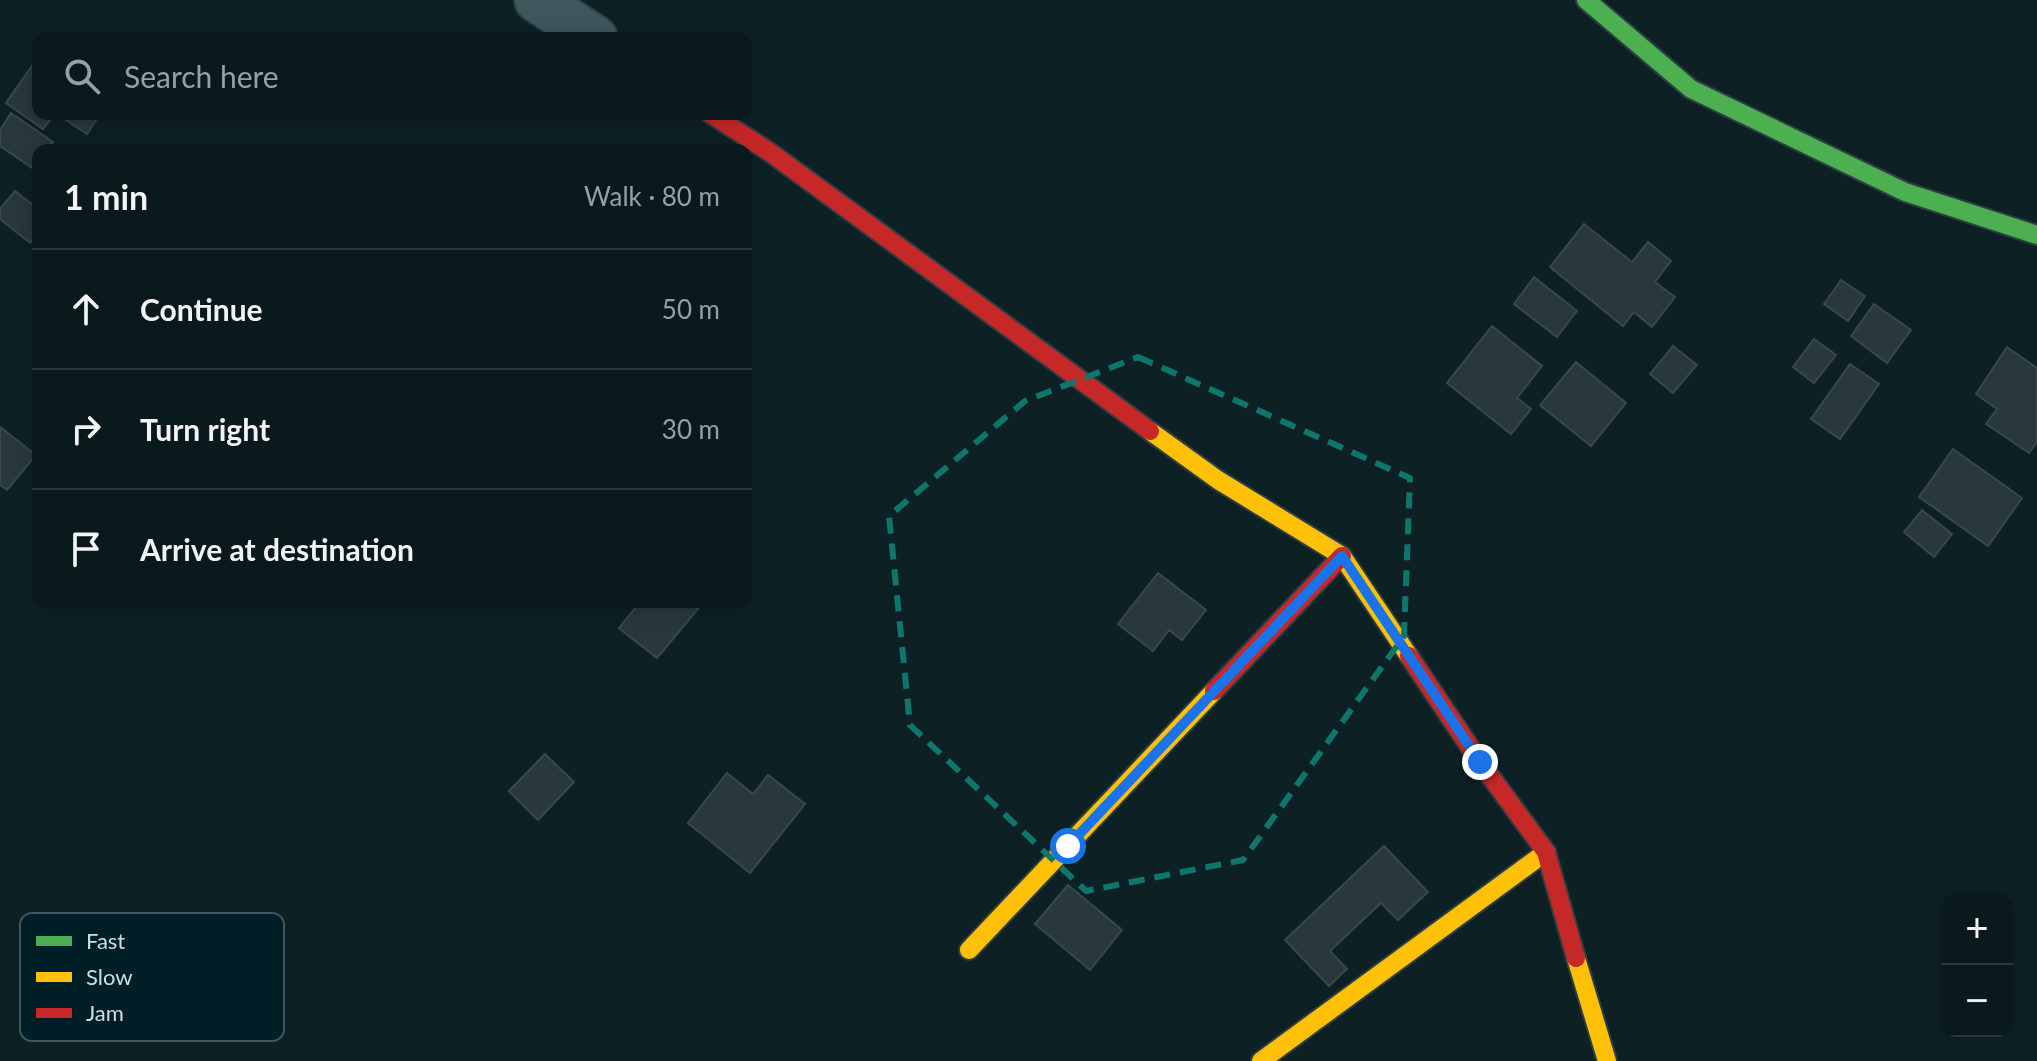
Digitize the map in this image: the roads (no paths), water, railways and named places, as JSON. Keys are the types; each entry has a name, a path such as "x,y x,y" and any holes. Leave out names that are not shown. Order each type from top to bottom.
{"street":[{"path":"537,0 586,32"},
{"path":"1586,0 1691,89 1905,192 2037,235"},
{"path":"720,120 783,162 1218,480 1342,556 1480,762 1546,852 1607,1061"},
{"path":"969,950 1342,556"},
{"path":"1261,1061 1546,852"}]}
